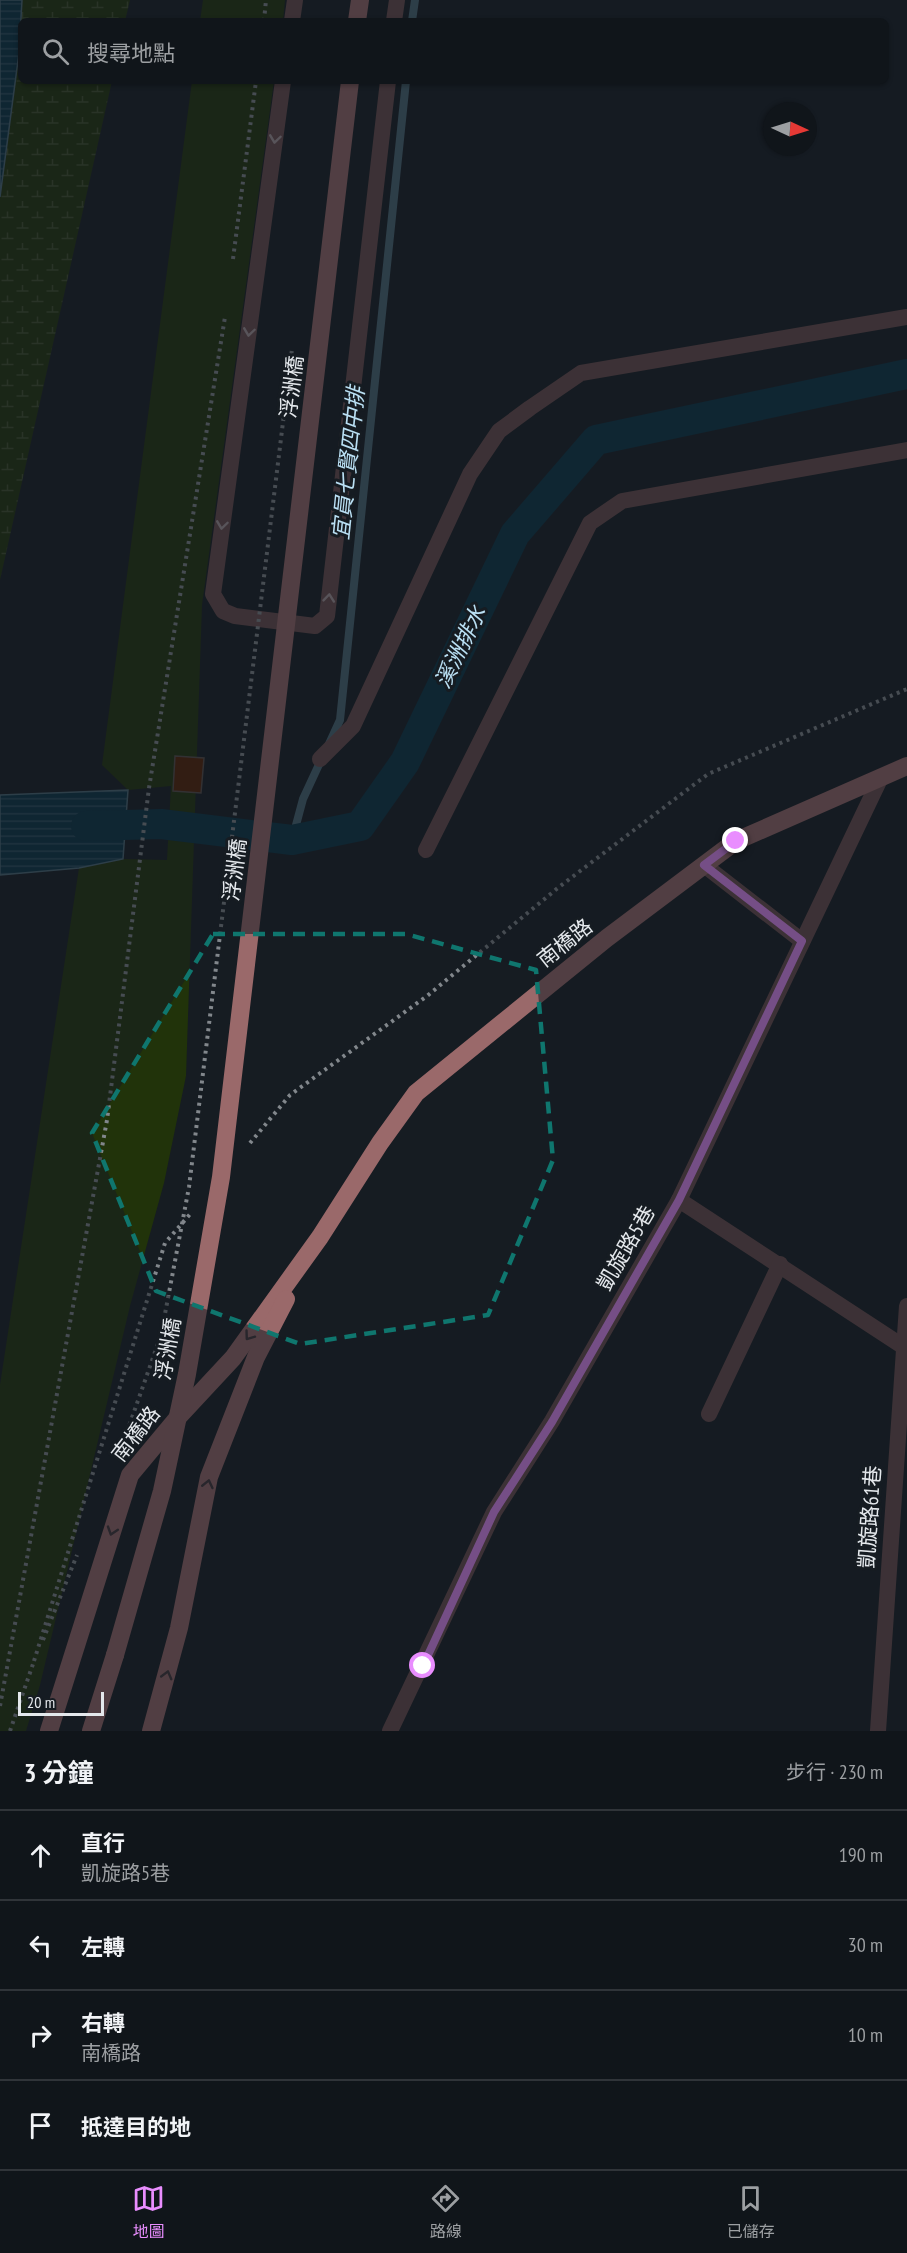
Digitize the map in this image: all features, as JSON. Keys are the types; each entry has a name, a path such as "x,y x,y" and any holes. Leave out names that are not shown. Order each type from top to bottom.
{"street":[{"path":"357,18 360,0"},
{"name":"浮洲橋","path":"91,1731 162,1491 187,1374 221,1177 350,84"},
{"name":"南橋路","path":"49,1731 130,1475 180,1415 233,1358 320,1237 380,1143 416,1093 563,973 736,841 907,766"},
{"name":"南橋路","path":"151,1731 179,1628 209,1477 256,1357 320,1237"}],"lane":[{"path":"292,18 294,0"},
{"path":"394,18 397,0"},
{"path":"283,84 213,594 223,611 235,616 315,626 327,616 387,84"},
{"path":"320,759 353,726 470,474 499,431 581,373 907,316"},
{"path":"426,850 590,523 622,501 907,450"},
{"name":"凱旋路5巷","path":"390,1731 494,1512 552,1422 679,1200 881,777"},
{"path":"704,865 802,941"},
{"path":"679,1200 904,1347"},
{"path":"709,1414 780,1264"},
{"name":"凱旋路61巷","path":"878,1731 907,1306"}],"path":[{"path":"264,18 266,0"},
{"path":"232,269 256,84"},
{"path":"0,1706 107,1120 147,799 225,316"},
{"path":"161,1335 189,1187 293,343"}],"highlighted area":[{"path":"213,934 406,934 536,970 553,1160 488,1315 300,1344 156,1291 92,1133"}],"green space":[{"path":"22,0 130,0 126,18 21,18"},
{"path":"203,0 285,0 283,18 200,18"},
{"path":"18,61 18,84 111,84 0,580 0,197"},
{"path":"192,84 274,84 202,605 186,1076 164,1183 130,1306 40,1685 26,1731 0,1731 0,1385 79,868 123,859 167,860 171,786 128,790 102,765"}],"water":[{"path":"0,0 22,0 21,18 18,18 18,61 0,197"},
{"path":"128,790 123,859 79,868 0,875 0,795"}],"building":[{"path":"175,756 204,758 201,793 173,791"}],"waterway":[{"name":"宜員七賢四中排","path":"412,18 415,0"},
{"name":"宜員七賢四中排","path":"329,744 340,720 406,84"},
{"name":"溪洲排水","path":"86,826 161,824 292,840 360,826 405,762 515,534 596,440 907,374"},
{"name":"宜員七賢四中排","path":"292,840 303,799 322,758"}],"route":[{"path":"423,1666 494,1512 552,1422 679,1200 802,941 704,865 736,841"}]}
